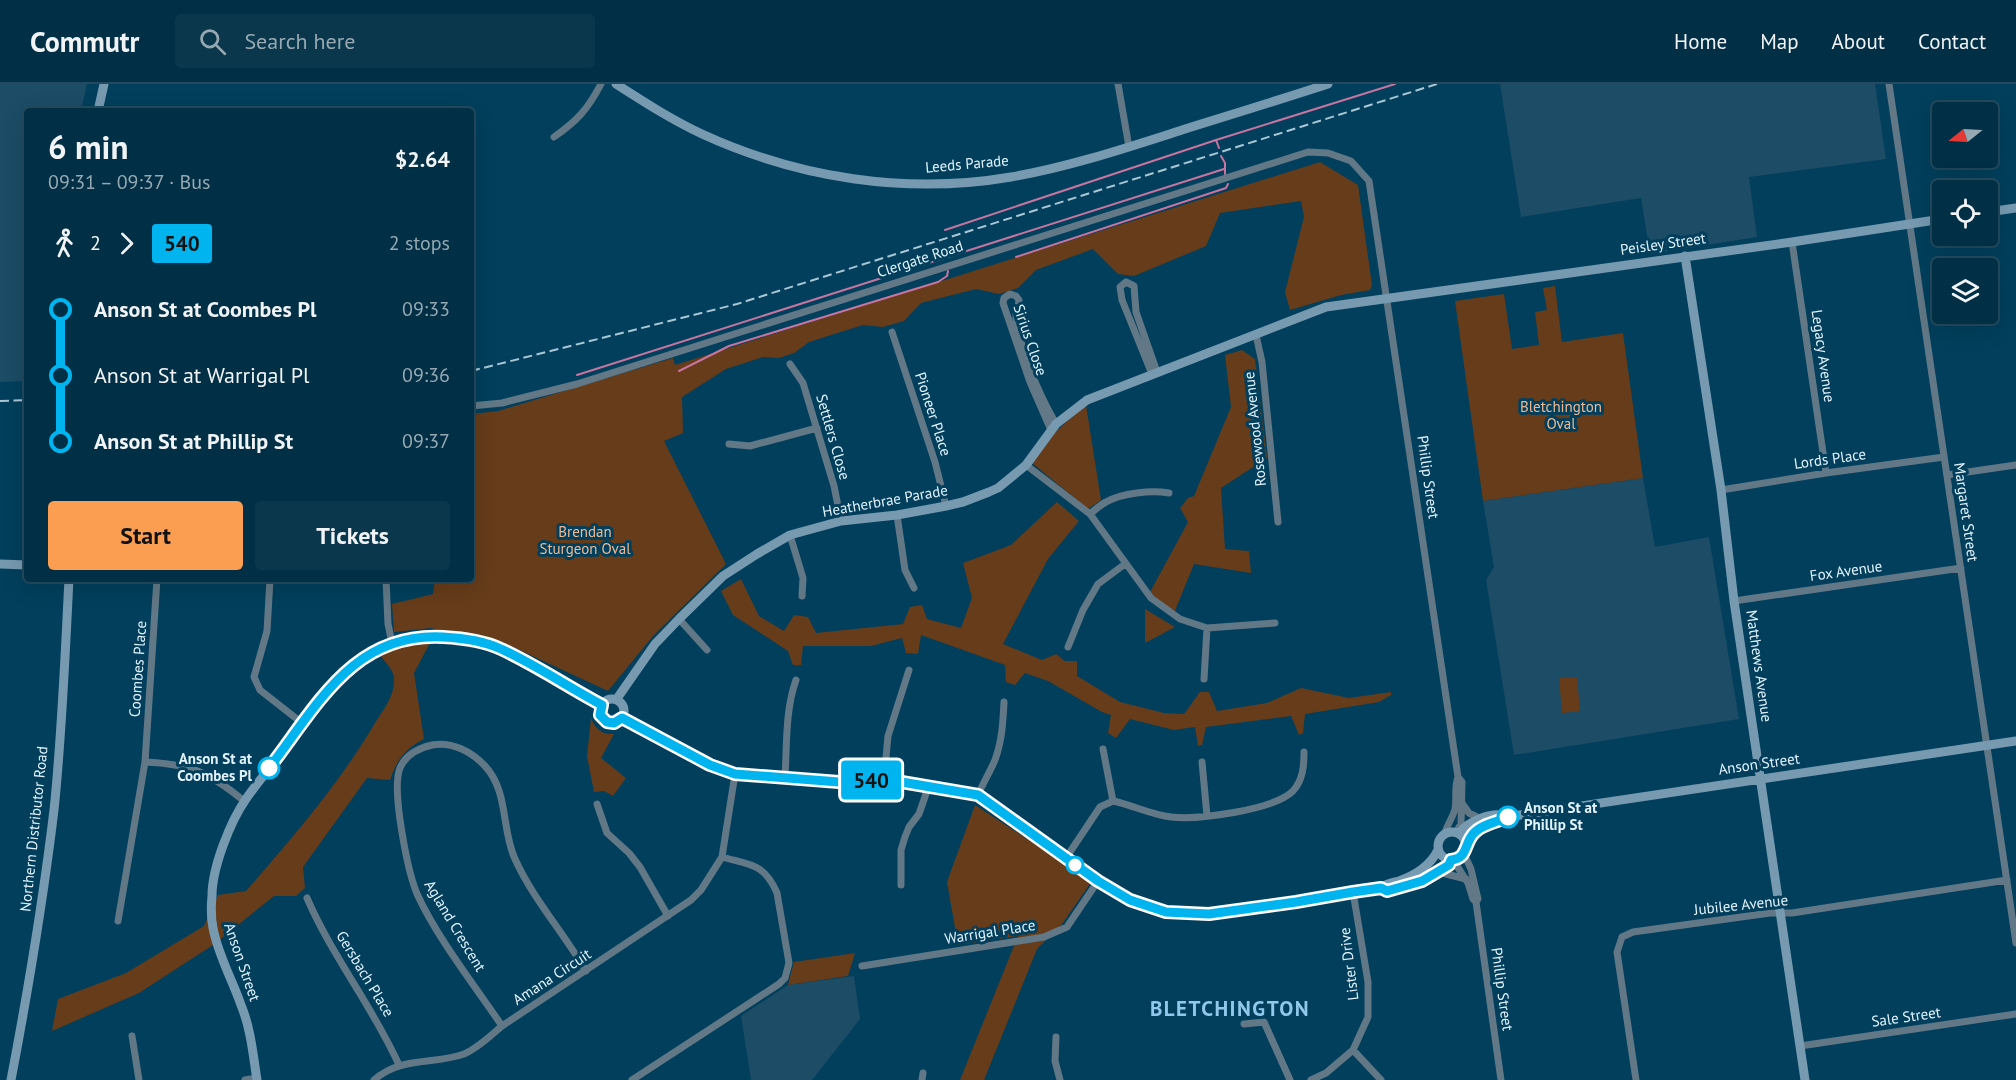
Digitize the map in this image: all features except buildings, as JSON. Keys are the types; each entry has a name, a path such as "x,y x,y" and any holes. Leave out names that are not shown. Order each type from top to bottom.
{"street":[{"path":"99,108 104,84"},
{"path":"554,136 576,121 588,108 601,84"},
{"name":"Leeds Parade","path":"616,84 679,123 754,156 812,171 860,180 906,183 974,182 1045,170 1129,147 1328,84"},
{"path":"1118,84 1129,147"},
{"name":"Margaret Street","path":"1889,84 2016,943"},
{"name":"Clergate Road","path":"474,406 502,403 577,384 1308,152 1328,153 1351,161 1369,181"},
{"name":"Phillip Street","path":"1369,181 1458,777 1454,812 1445,833"},
{"path":"1998,211 2016,208"},
{"name":"Peisley Street","path":"1388,299 1932,220"},
{"name":"Legacy Avenue","path":"1792,242 1826,473"},
{"name":"Matthews Avenue","path":"1685,256 1721,490 1734,601 1805,1080"},
{"path":"1126,282 1134,286 1136,312 1154,373 1122,300 1120,287 1126,282"},
{"name":"Sirius Close","path":"1010,294 1016,296 1018,300 1016,316 1022,340 1053,427 1030,382 1003,303 1004,298 1010,294"},
{"name":"Heatherbrae Parade","path":"616,700 655,644 723,576 790,535 840,521 897,515 963,502 998,488 1026,465 1053,427 1087,400 1326,307 1388,299"},
{"name":"Pioneer Place","path":"892,332 935,462 946,506"},
{"name":"Rosewood Avenue","path":"1256,335 1262,362 1278,522"},
{"name":"Settlers Close","path":"790,364 803,383 834,486 840,521"},
{"path":"729,444 750,446 817,428"},
{"name":"Lords Place","path":"1721,490 1944,457"},
{"path":"1026,465 1090,514 1151,598 1180,618 1207,628 1275,623"},
{"path":"1947,475 2016,465"},
{"path":"1090,514 1106,501 1134,493 1159,491 1169,493"},
{"path":"897,515 905,570 914,588"},
{"path":"790,535 802,578 802,596"},
{"path":"0,564 24,565"},
{"path":"1068,647 1083,610 1098,584 1125,564"},
{"name":"Fox Avenue","path":"1734,601 1961,568"},
{"name":"Northern Distributor Road","path":"11,1080 36,943 54,810 69,582"},
{"name":"Coombes Place","path":"118,921 145,762 157,582"},
{"path":"270,582 267,631 254,677 260,690 302,723"},
{"path":"386,582 388,624 392,643"},
{"path":"679,619 707,650"},
{"path":"1204,679 1207,628"},
{"name":"Anson Street","path":"256,1079 251,1036 213,928 214,875 221,849 244,801 336,681 365,656 392,643 424,636 451,638 500,649 602,705"},
{"path":"884,779 888,736 909,670"},
{"path":"785,777 790,698 796,680"},
{"path":"608,700 616,700 623,708 622,718 614,723 607,722 600,715 602,705 608,700"},
{"path":"978,795 994,761 1000,741 1004,702"},
{"path":"622,718 710,765 735,774 839,782 884,779 978,795 1098,881 1130,900 1166,912 1209,914 1381,888 1387,891 1412,885 1438,872 1449,865 1452,860 1464,854 1466,843 1457,832 1445,833 1438,842 1438,850 1432,861 1418,872 1385,884 1381,888"},
{"name":"Anson Street","path":"1466,843 1476,831 1507,817 2016,741"},
{"name":"Agland Crescent","path":"502,1026 442,938 418,897 413,883 400,810 398,780 404,762 414,752 439,744 463,749 484,765 495,778 514,857 524,877 586,970"},
{"path":"1103,749 1113,801"},
{"path":"1065,858 1100,807 1113,801 1171,817 1239,812 1276,802 1293,790 1304,771 1304,752"},
{"path":"145,762 172,763 191,767 219,781 244,801"},
{"path":"1202,762 1207,816"},
{"name":"Amana Circuit","path":"374,1080 384,1071 399,1065 442,1059 474,1049 502,1026 691,900 701,890 722,857 735,774"},
{"name":"Phillip Street","path":"1457,832 1461,824 1462,803 1462,782 1458,777"},
{"path":"901,885 902,850 905,837 919,814 928,788"},
{"path":"1462,803 1469,813 1481,819"},
{"path":"597,804 607,833 629,853 640,867 668,916"},
{"name":"Anson Street","path":"1457,832 1481,819 1502,814 1507,817"},
{"path":"1438,850 1443,857 1452,860"},
{"name":"Phillip Street","path":"1464,854 1471,869 1478,899 1476,902 1501,1080"},
{"path":"632,1080 785,978 789,963 777,893 769,875 755,866 722,857"},
{"name":"Phillip Street","path":"1452,860 1466,879 1476,902"},
{"path":"1438,872 1466,879"},
{"name":"Jubilee Avenue","path":"1636,1080 1617,952 1622,936 1633,932 1765,913 1792,913 2007,880"},
{"name":"Warrigal Place","path":"862,966 1044,937 1067,927 1098,881"},
{"name":"Lister Drive","path":"1311,1080 1326,1073 1353,1050 1368,1017 1368,982 1353,892"},
{"name":"Gersbach Place","path":"307,898 317,920 385,1034 399,1065"},
{"name":"Sale Street","path":"1800,1046 2016,1014"},
{"path":"1244,1024 1264,1022 1290,1080"},
{"path":"132,1036 139,1080"},
{"path":"1056,1037 1055,1061 1060,1080"},
{"path":"1353,1050 1381,1080"},
{"path":"245,1080 256,1079"}],"shaded area":[{"path":"0,84 87,84 82,108 24,108 24,381 0,382"},
{"path":"1500,84 1875,84 1886,159 1749,177 1757,237 1650,254 1641,198 1521,217"},
{"path":"1643,478 1655,547 1709,537 1739,719 1514,755 1486,580 1494,567 1483,501"},
{"path":"854,976 860,1019 812,1080 751,1080 741,1016 788,985"}],"green space":[{"name":"Brendan Sturgeon Oval","path":"1320,162 1358,185 1372,285 1370,290 1341,295 1290,310 1285,292 1304,217 1301,201 1220,213 1206,246 1134,276 1118,274 1093,249 1036,270 1018,288 999,294 976,289 921,303 904,321 883,327 863,325 809,342 794,353 779,358 763,357 726,369 682,397 683,433 664,441 726,564 653,636 608,691 513,647 431,628 394,632 392,604 433,594 435,582 474,582 474,414 498,411 673,358 675,365"},
{"name":"Bletchington Oval","path":"1555,286 1562,342 1623,333 1643,478 1483,501 1455,301 1504,294 1512,349 1539,345 1535,312 1547,310 1543,288"},
{"path":"1242,350 1255,359 1267,458 1221,488 1225,549 1249,551 1251,573 1194,564 1174,613 1149,594 1188,522 1180,508 1188,498 1194,496 1231,407 1225,355"},
{"path":"1086,405 1101,500 1088,509 1032,463 1056,431"},
{"path":"1057,502 1079,521 1048,559 1003,644 1042,660 1056,654 1065,661 1077,661 1077,676 1120,702 1164,713 1184,714 1200,692 1209,692 1217,711 1267,703 1301,688 1349,698 1391,692 1391,695 1379,702 1305,714 1303,733 1299,735 1291,716 1206,727 1202,745 1198,746 1195,727 1174,730 1130,719 1116,738 1108,733 1111,715 1048,681 1025,673 1015,685 1006,682 1005,665 921,635 918,654 906,653 902,638 871,646 803,646 801,665 793,665 788,651 733,615 721,591 741,579 759,616 784,631 794,615 808,617 816,633 903,624 910,607 922,605 927,619 961,628 972,598 963,563 1011,545"},
{"path":"1145,609 1175,627 1145,643"},
{"path":"431,641 414,673 424,739 403,755 390,780 367,778 303,867 305,888 296,896 274,896 213,945 139,993 52,1031 58,999 126,973 204,926 218,895 246,891 331,789 388,703 394,687 394,677 379,654 405,644"},
{"path":"1577,677 1580,711 1562,713 1559,678"},
{"path":"591,718 600,730 614,734 601,758 626,778 613,796 604,791 594,792 587,756"},
{"path":"975,805 1092,881 1062,924 1037,949 984,1080 960,1080 1018,936 958,945 947,882"},
{"path":"855,953 848,976 788,985 794,962"}],"waterway":[{"path":"1219,148 1216,140 1395,84"},
{"path":"945,230 1216,140"},
{"path":"1221,156 1225,163 1225,174"},
{"path":"577,375 1224,169"},
{"path":"1016,257 1226,188 1228,184"},
{"path":"679,371 729,346 938,282 947,276 948,271"}],"railway":[{"path":"474,370 737,304 1437,84"},
{"path":"0,401 24,400"}],"bus line":[{"name":"540","path":"269,768 302,723 350,667 365,656 392,643 424,636 467,640 500,649 602,705 600,715 607,722 614,723 622,718 710,765 735,774 839,782 884,779 978,795 1098,881 1130,900 1166,912 1209,914 1381,888 1387,891 1402,888 1432,876 1449,865 1451,860 1456,860 1464,854 1466,843 1472,834 1508,817"}],"place":[{"name":"Anson St at Coombes Pl","path":"269,768"},
{"name":"Anson St at Phillip St","path":"1508,817"}],"district":[{"name":"BLETCHINGTON","path":"1230,1009"}]}
